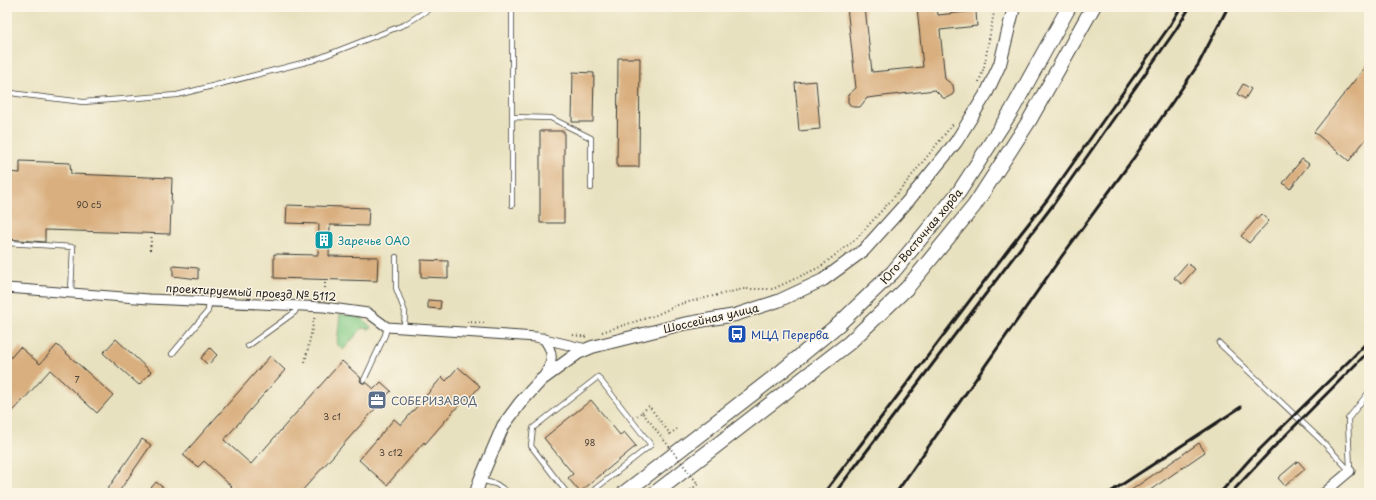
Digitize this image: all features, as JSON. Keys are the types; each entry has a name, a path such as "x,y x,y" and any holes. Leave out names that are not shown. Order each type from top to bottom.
{"main road":[{"name":"Шоссейная улица","path":"476,493 480,480 504,426 520,403 541,380 587,343 735,315 778,302 823,280 864,250 908,201 956,142 987,92 1000,64 1014,7"},
{"name":"Юго-Восточная хорда","path":"624,493 788,366 838,324 893,272 959,192 1012,110 1069,7"},
{"name":"Юго-Восточная хорда","path":"655,493 849,343 907,288 974,206 1029,121 1093,7"}],"street":[{"name":"проектируемый проезд № 5112","path":"7,288 149,299 324,306 368,313 386,327"},
{"path":"386,327 512,335 587,343"},
{"path":"541,380 549,368 551,358 549,345 543,338"},
{"path":"1324,493 1350,470"}],"lane":[{"path":"7,92 83,102 177,95 314,60 406,24 432,7"},
{"path":"512,7 512,205"},
{"path":"512,117 551,118 591,138 591,188"},
{"path":"7,243 73,247 71,292"},
{"path":"396,257 396,288 405,312 404,328"},
{"path":"172,354 208,311 209,302"},
{"path":"248,346 296,312 297,305"},
{"path":"364,380 386,335 386,327"},
{"path":"1219,343 1322,441 1350,470"},
{"path":"567,493 531,446 534,428 598,377 650,445 590,493"},
{"path":"1350,470 1348,418 1369,392"},
{"path":"480,480 496,484 509,493"}],"path":[{"path":"977,85 984,67 995,7"},
{"path":"595,334 656,315 680,304 743,290 773,289 820,267 857,238 902,188 956,121"},
{"path":"150,250 152,233"},
{"path":"325,279 325,288"},
{"path":"305,362 315,314"},
{"path":"483,323 490,324"},
{"path":"566,334 587,343"},
{"path":"631,420 649,406 670,434 677,429"},
{"path":"642,412 698,484 687,493"}],"green space":[{"path":"340,314 362,318 371,327 370,329 362,328 343,350 337,344"}],"building":[{"path":"847,7 865,7 872,72 923,67 917,7 937,7 938,15 976,11 977,26 940,30 945,79 953,85 954,92 952,95 943,98 935,90 867,98 860,107 853,107 850,105 848,102 848,95 856,88"},
{"path":"618,58 640,58 639,167 617,167"},
{"path":"1369,62 1369,135 1349,161 1314,132"},
{"path":"573,72 594,73 593,122 572,122"},
{"path":"816,81 820,129 799,131 795,83"},
{"path":"1243,84 1251,89 1245,99 1237,94"},
{"path":"540,131 564,131 564,223 540,223"},
{"path":"1302,159 1309,164 1290,189 1283,183"},
{"path":"20,161 70,163 71,174 172,178 170,234 45,230 45,242 7,239 7,172 20,173"},
{"name":"Заречье ОАО","path":"287,205 369,208 368,226 330,225 329,256 378,257 377,281 274,278 274,254 318,255 319,224 286,223"},
{"path":"1261,214 1269,221 1249,243 1241,236"},
{"path":"421,260 448,261 448,278 421,277"},
{"path":"1187,263 1195,269 1182,284 1174,278"},
{"path":"173,266 198,268 198,279 173,276"},
{"path":"428,300 441,301 440,309 428,308"},
{"path":"116,339 151,372 139,385 103,353"},
{"path":"57,345 113,395 97,413 50,370 7,418 7,362 20,347 40,364"},
{"path":"210,348 217,355 208,365 201,358"},
{"path":"270,356 285,370 224,440 251,464 342,361 361,378 360,381 362,383 367,383 374,389 381,382 391,391 300,493 225,493 232,487 204,461 198,467 183,455"},
{"path":"458,367 480,386 468,400 465,398 387,485 359,460 394,419 401,425 442,377 446,381"},
{"path":"591,400 620,435 624,432 636,446 580,492 568,478 573,474 544,438"},
{"path":"142,439 151,445 118,493 105,493"},
{"path":"1199,443 1205,452 1146,493 1127,493"},
{"path":"1298,461 1305,469 1285,486 1278,478"},
{"path":"156,482 170,493 147,493"}],"railway":[{"path":"824,493 1047,200 1169,27 1181,7"},
{"path":"835,493 1053,205 1175,31 1190,7"},
{"path":"896,493 1198,65 1228,7"},
{"path":"1220,493 1251,458 1369,340"},
{"path":"1231,493 1273,448 1369,351"},
{"path":"1109,493 1241,407"}],"place":[{"name":"Заречье ОАО","path":"324,240"},
{"name":"МЦД Перерва","path":"737,334"},
{"name":"СОБЕРИЗАВОД","path":"377,400"}]}
